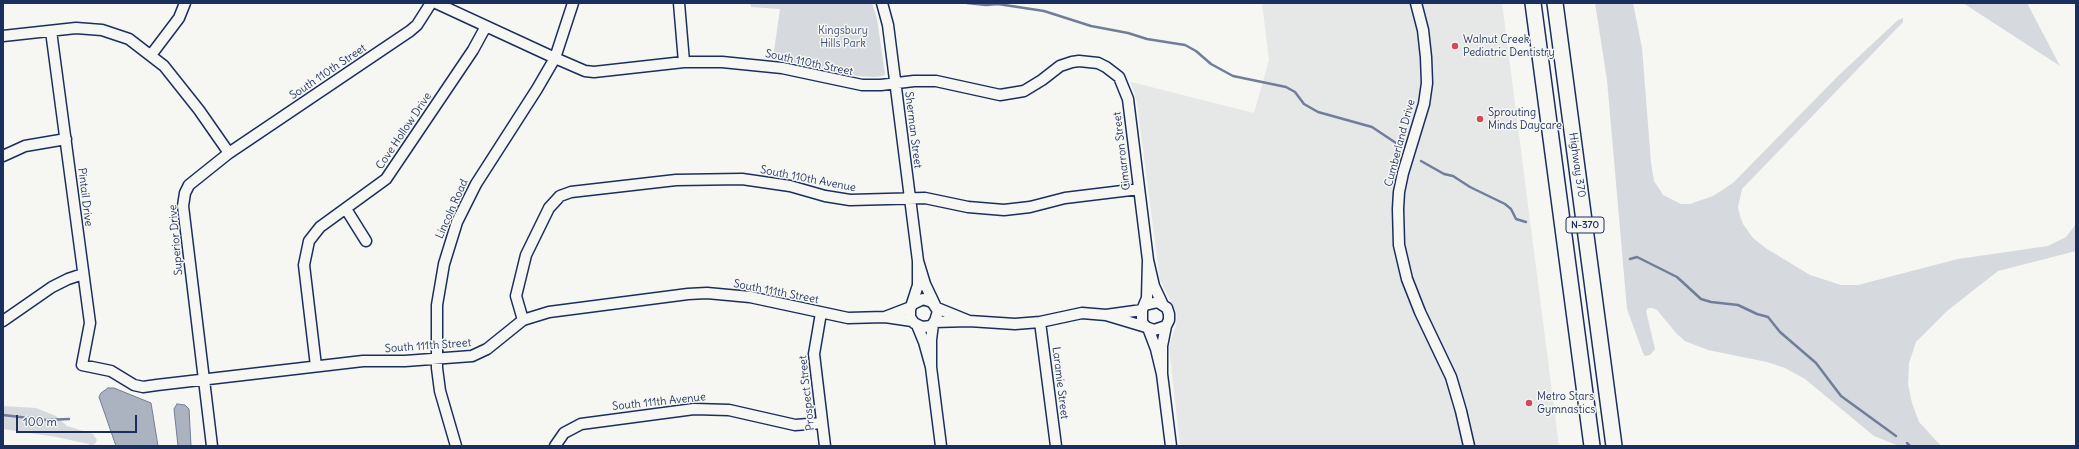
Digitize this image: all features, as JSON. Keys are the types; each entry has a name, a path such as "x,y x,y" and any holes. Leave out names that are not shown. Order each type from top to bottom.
{"highway":[{"name":"Highway 370","path":"1533,3 1592,446"},
{"name":"Highway 370","path":"1555,3 1614,446"}],"street":[{"path":"151,55 179,18 185,3"},
{"name":"South 110th Street","path":"230,153 410,31 417,25 431,3"},
{"name":"South 110th Street","path":"436,3 486,28 585,71 594,72 684,62 759,64 798,71 852,84 871,86 914,81 936,81 987,94 1006,95 1031,87 1060,66 1072,62 1087,61"},
{"name":"Lincoln Road","path":"456,446 440,391 437,359 436,332 440,285 444,264 457,222 476,184 537,89 555,58 573,3"},
{"path":"679,3 684,62"},
{"name":"Sherman Street","path":"882,3 888,25 918,260 918,285 912,306"},
{"name":"Cumberland Drive","path":"1416,3 1426,50 1426,83 1424,104 1403,173 1399,192 1399,245 1406,279 1451,377 1469,446"},
{"path":"3,36 76,28 102,30 129,39 164,66 199,110 230,153"},
{"name":"Cove Hollow Drive","path":"316,366 305,271 306,251 309,241 317,230 386,180 473,50 486,28"},
{"name":"Pintail Drive","path":"51,31 90,323 82,365"},
{"name":"Cimarron Street","path":"1087,61 1106,67 1119,77 1128,99 1148,260 1154,286 1162,303"},
{"path":"3,156 25,146 66,139"},
{"name":"Superior Drive","path":"212,446 183,206 185,193 189,185 230,153"},
{"name":"South 110th Avenue","path":"523,320 517,304 516,292 526,255 548,208 557,198 568,192 663,181 724,178 776,183 850,200 932,198 968,207 1004,210 1030,207 1065,198 1139,189"},
{"path":"346,209 366,241"},
{"name":"Sherman Street","path":"918,260 925,284 936,306"},
{"name":"Cimarron Street","path":"1144,308 1148,290 1148,260"},
{"path":"3,321 52,287 83,274"},
{"name":"South 111th Street","path":"82,365 111,370 134,385 142,387 363,361 466,357 480,353 523,320 549,312 668,296 707,293 750,297 848,318 885,317 914,323"},
{"path":"931,368 924,342 910,314 912,306 922,299 929,300 936,306 969,321"},
{"path":"1106,315 1144,308 1153,302 1162,303 1167,308 1169,320 1166,326 1162,346 1162,374"},
{"name":"South 111th Street","path":"885,317 912,306"},
{"path":"936,306 938,315 934,323 930,340 931,368 940,446"},
{"path":"1144,308 1141,316 1156,349 1162,374 1171,446"},
{"name":"Prospect Street","path":"821,313 814,354 825,446"},
{"path":"914,323 925,327 934,323 969,321 1004,325 1040,322 1082,313 1106,315 1158,330 1166,326"},
{"name":"Laramie Street","path":"1040,322 1056,446"},
{"name":"South 111th Avenue","path":"556,446 564,433 581,424 694,409 729,410 795,425 822,423"}],"shaded area":[{"path":"1262,3 1502,3 1559,446 1180,446 1169,347 1176,325 1177,314 1160,280 1137,103 1131,82 1254,113 1269,60"},
{"path":"108,388 114,388 151,403 158,446 116,446 99,397 101,393"},
{"path":"177,404 185,405 189,409 191,446 178,446 174,409"}],"green space":[{"name":"Kingsbury Hills Park","path":"750,3 872,3 877,19 885,74 883,76 874,77 857,76 773,58 780,9 751,7"},
{"path":"1595,3 1633,3 1642,48 1651,163 1654,181 1663,195 1681,204 1690,204 1713,196 1733,183 1839,75 1898,20 1903,18 1903,22 1742,189 1738,207 1740,216 1743,224 1753,238 1767,249 1810,275 1841,285 1858,285 1958,259 2048,246 2066,237 2076,224 2076,251 1998,271 1947,311 1916,342 1909,363 1908,384 1912,403 1919,422 1941,446 1899,446 1874,436 1805,379 1785,368 1767,362 1708,350 1685,341 1677,334 1657,310 1653,308 1648,308 1646,311 1655,349 1650,355 1645,356 1627,309 1607,80"},
{"path":"1963,3 2027,3 2060,66"},
{"path":"3,406 36,408 56,416 67,426 93,434 97,440 95,444 90,446 89,444 56,437 3,429"}],"waterway":[{"path":"967,3 986,5 998,4 1044,11 1091,26 1128,33 1147,39 1185,45 1196,51 1211,64 1233,76 1286,87 1295,92 1304,104 1318,112 1372,127 1396,143"},
{"path":"1421,161 1444,174 1453,176 1470,187 1505,204 1511,209 1516,219 1526,222"},
{"path":"1630,259 1637,257 1677,277 1701,299 1711,302 1738,305 1757,314 1768,317 1780,332 1816,363 1841,396 1896,436"},
{"path":"3,415 46,420 69,419"},
{"path":"1907,443 1910,446"}],"place":[{"name":"Walnut Creek Pediatric Dentistry","path":"1455,46"},
{"name":"Sprouting Minds Daycare","path":"1480,119"},
{"name":"Metro Stars Gymnastics","path":"1529,403"}]}
